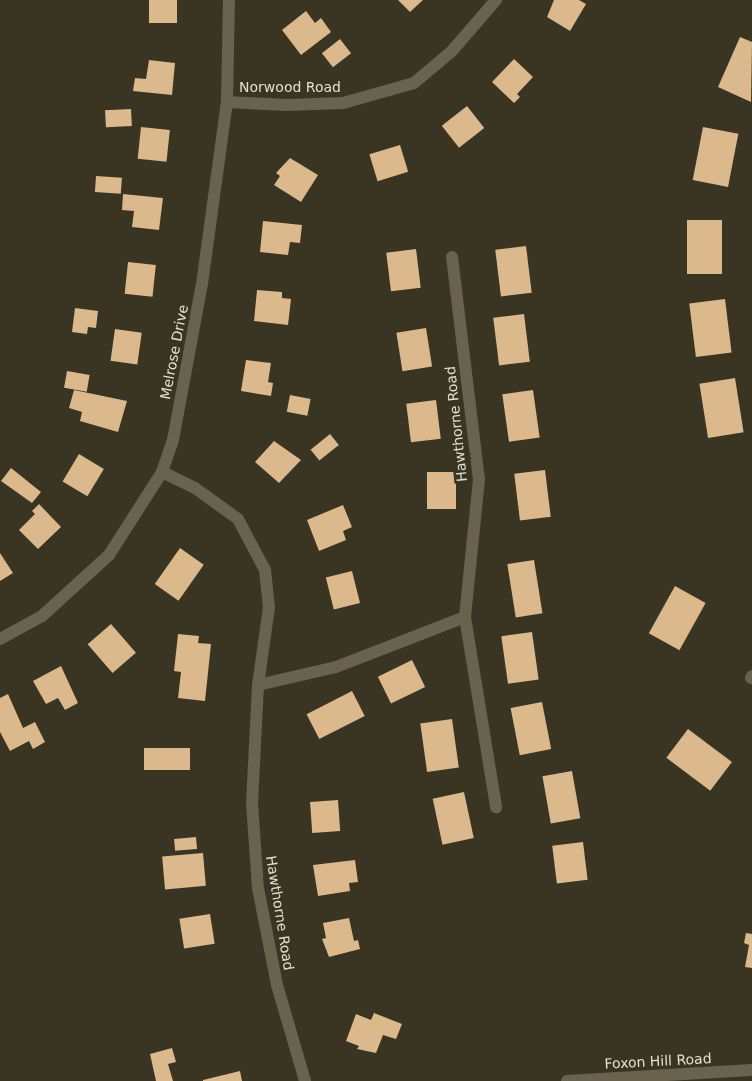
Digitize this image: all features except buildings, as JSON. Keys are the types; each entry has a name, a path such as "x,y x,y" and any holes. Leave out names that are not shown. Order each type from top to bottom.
{"street":[{"name":"Melrose Drive","path":"0,639 42,616 109,555 162,472 173,440 202,284 227,102 229,0"},
{"name":"Norwood Road","path":"227,102 287,105 343,103 414,83 451,52 496,0"},
{"name":"Hawthorne Road","path":"452,257 479,479 465,617 496,808"},
{"name":"Hawthorne Road","path":"162,472 195,488 238,519 252,540 265,570 268,607 258,685 252,804 258,888 277,985 304,1081"},
{"path":"258,685 336,667 465,617"},
{"name":"Foxon Hill Road","path":"566,1081 632,1079 752,1070"}]}
